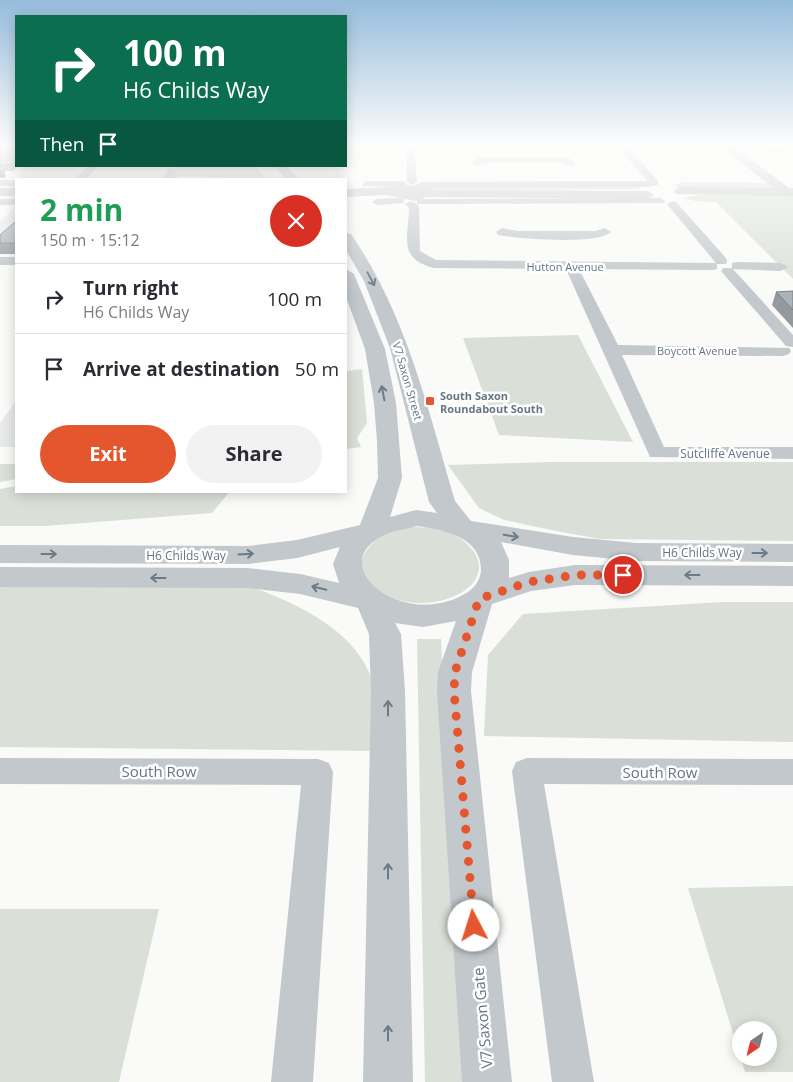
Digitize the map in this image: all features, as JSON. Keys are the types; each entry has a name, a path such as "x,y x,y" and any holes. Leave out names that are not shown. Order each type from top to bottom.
{"street":[{"name":"Hutton Avenue","path":"411,194 414,207 414,252 419,258 434,264 445,266 781,267"},
{"path":"425,194 544,207 643,194"},
{"path":"665,194 754,299 790,348"},
{"path":"0,202 15,202"},
{"path":"502,232 518,235 554,231 596,235 606,232"},
{"name":"V7 Saxon Street","path":"347,239 372,281 400,348 442,502 462,527"},
{"path":"572,267 612,350"},
{"name":"V7 Saxon Street","path":"347,277 375,349 385,403 389,441 390,478 370,531"},
{"path":"754,299 773,299"},
{"name":"Boycott Avenue","path":"612,350 790,348"},
{"name":"Sutcliffe Avenue","path":"612,350 657,453 793,453"},
{"path":"368,601 396,612 426,616 455,611 481,598 493,582 496,566 491,551 480,538 462,527 440,520 416,518 392,522 370,531 353,546 347,564 351,583 368,601 385,634 388,691 388,1082"},
{"name":"H6 Childs Way","path":"462,527 573,546 636,552 793,553"},
{"name":"H6 Childs Way","path":"0,554 248,555 296,549 370,531"},
{"name":"H6 Childs Way","path":"481,598 529,582 576,575 793,576"},
{"name":"H6 Childs Way","path":"0,577 246,578 300,584 368,601"},
{"name":"V7 Saxon Gate","path":"481,598 455,672 454,691 487,1082"},
{"name":"South Row","path":"0,770 318,772 292,1082"},
{"name":"South Row","path":"573,1082 527,771 793,772"}],"shaded area":[{"path":"702,194 793,194 793,279 716,202 695,201 684,198"},
{"path":"15,208 15,235 0,235 0,221"},
{"path":"578,335 633,442 499,435 463,338"},
{"path":"362,369 367,423 357,438 361,447 347,449 347,371"},
{"path":"15,402 15,447 0,447 0,423"},
{"path":"550,462 793,462 793,541 600,539 504,520 479,508 448,465"},
{"path":"0,464 15,464 15,479 0,482"},
{"path":"15,486 15,493 228,493 212,513 45,526 0,526 0,489"},
{"path":"410,527 427,528 450,533 470,547 479,563 477,577 467,589 450,598 430,602 408,602 387,595 369,582 363,573 362,566 362,558 368,549 378,539"},
{"path":"0,586 249,586 268,593 308,612 327,624 344,638 358,654 369,672 375,693 378,751 0,747"},
{"path":"723,602 793,602 793,742 484,736 488,655 523,614"},
{"path":"417,639 441,639 463,1082 425,1082"},
{"path":"793,886 793,1072 745,1072 743,1066 778,1066 778,1021 732,1021 732,1030 688,888"},
{"path":"0,909 159,909 119,1082 0,1082"}],"building":[{"path":"15,222 15,243 0,243 0,235"},
{"path":"793,291 793,310 776,292"}],"place":[{"name":"South Saxon Roundabout South","path":"430,401"}],"route":[{"path":"474,926 454,691 455,672 479,599 482,596 529,582 576,575 623,575"}]}
